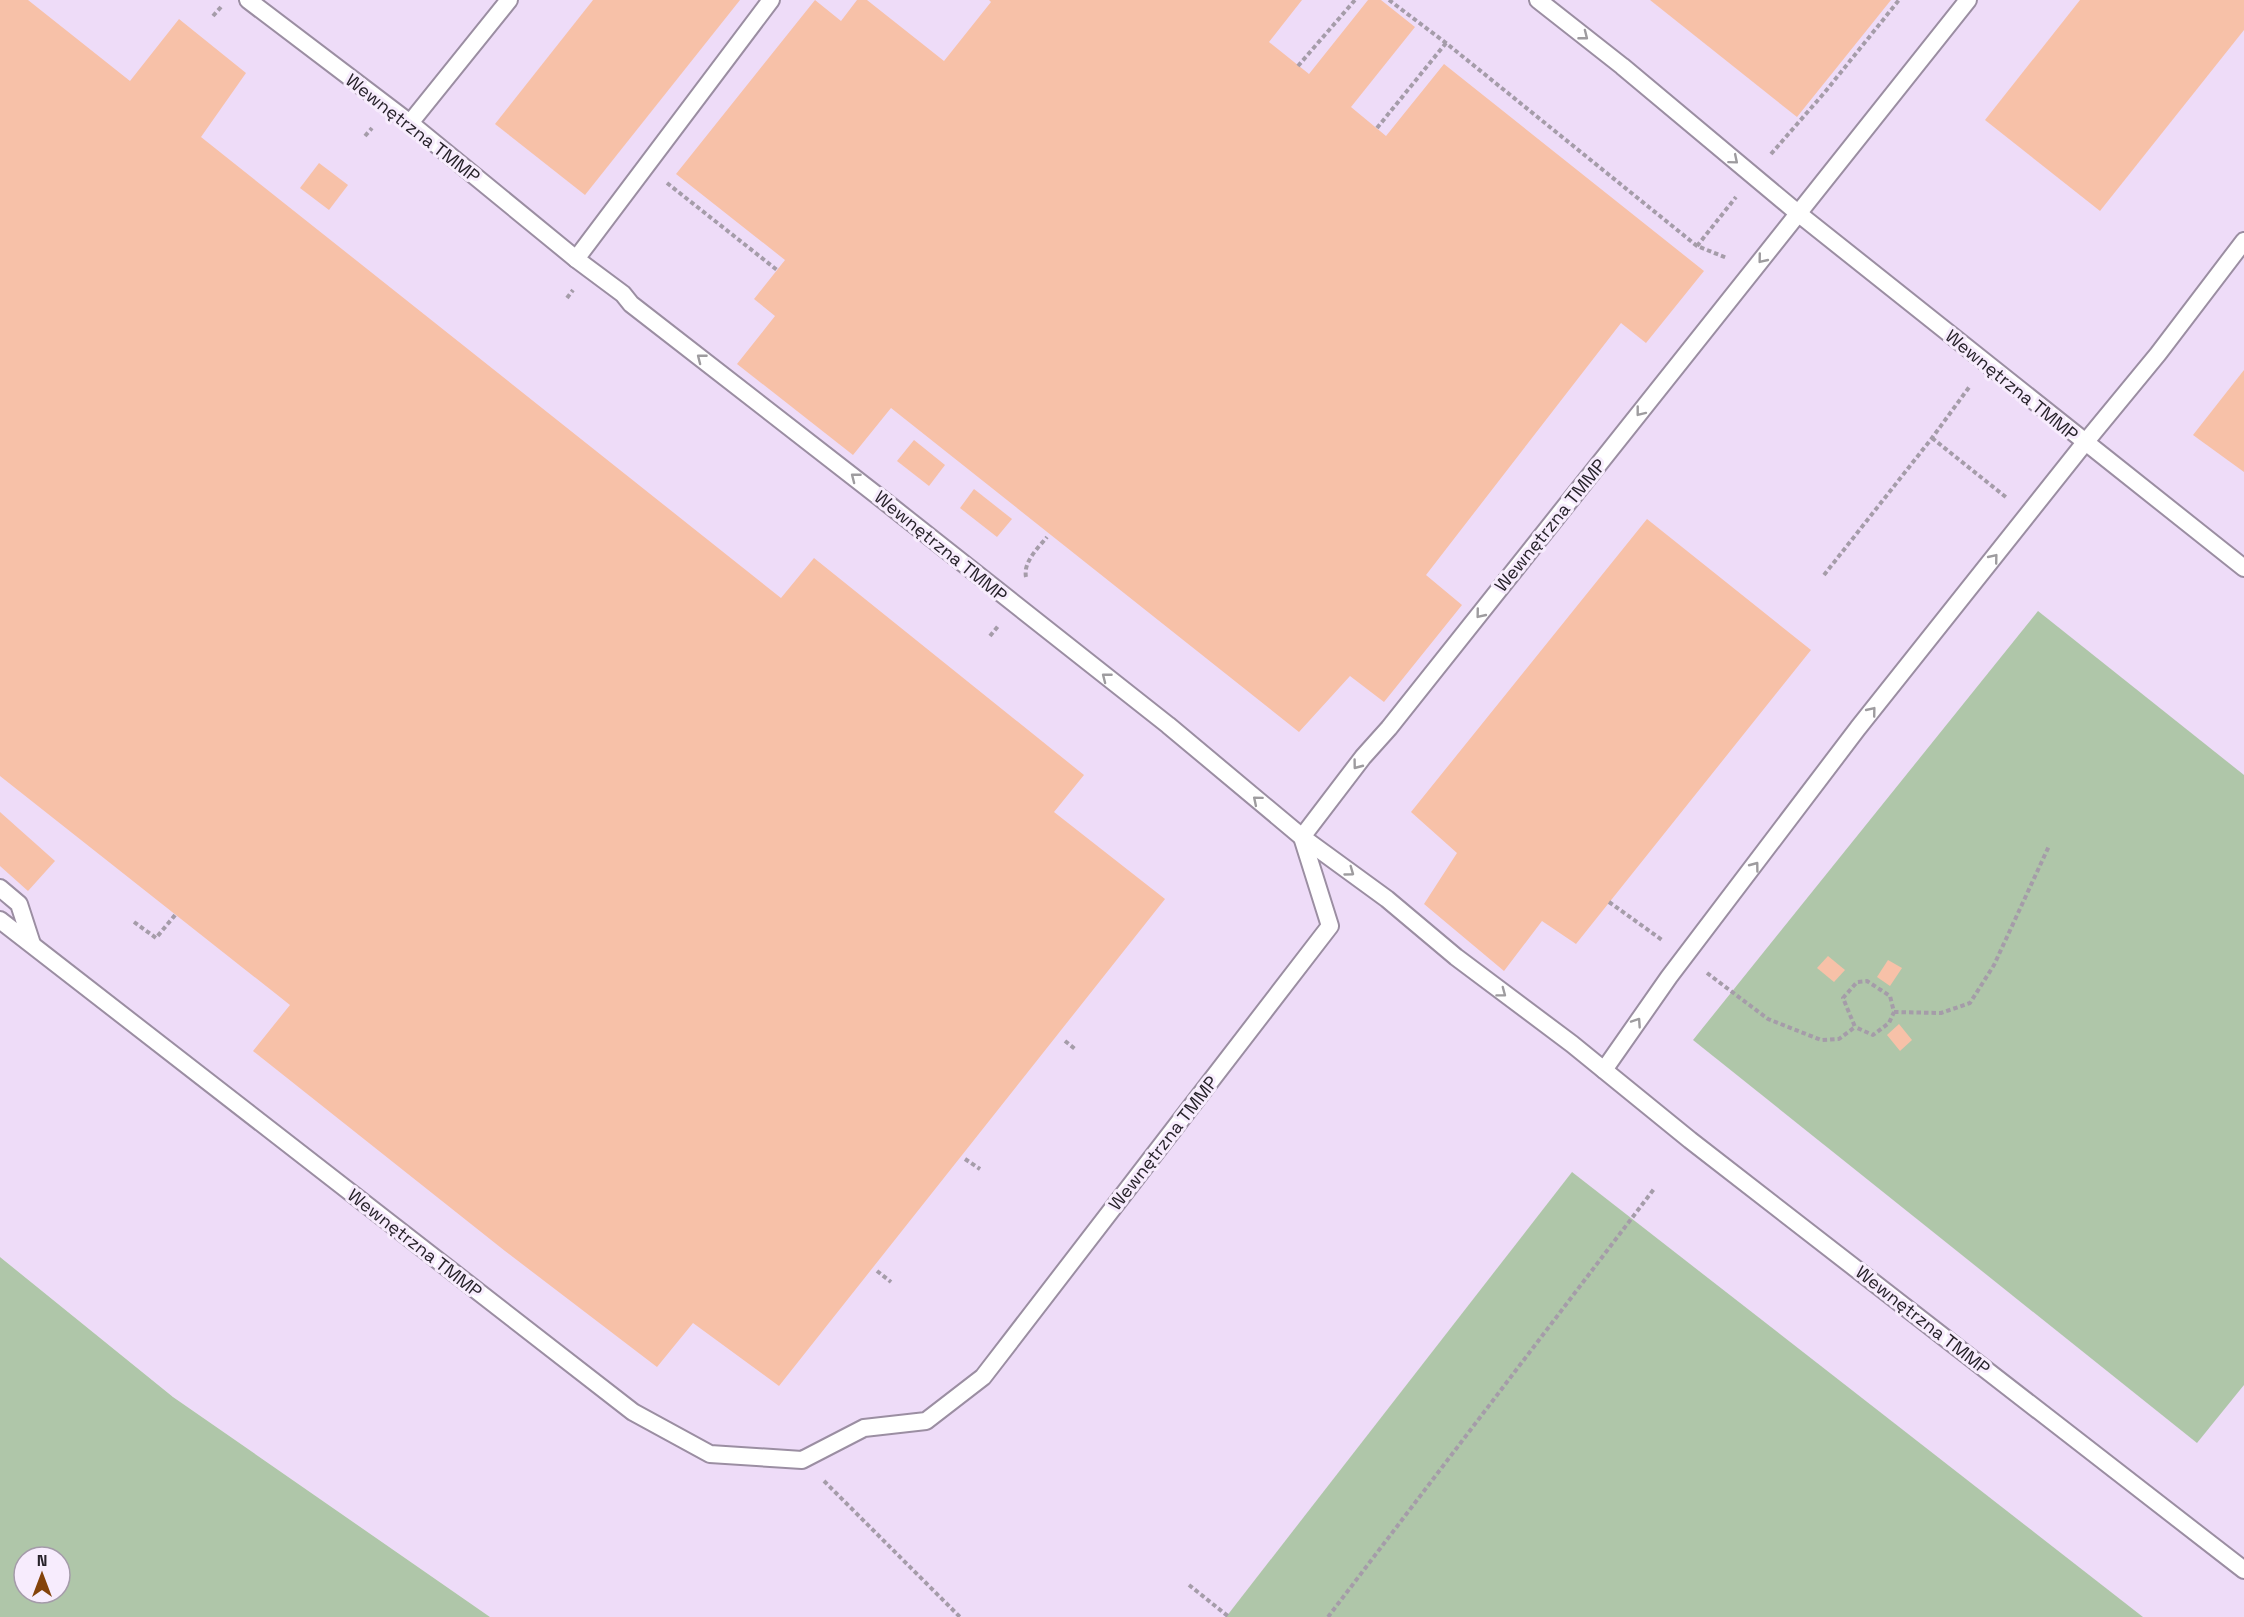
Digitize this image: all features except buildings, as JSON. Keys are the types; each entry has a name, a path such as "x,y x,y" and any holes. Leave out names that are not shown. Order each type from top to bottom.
{"lane":[{"name":"Wewnętrzna TMMP","path":"248,0 410,123 576,259 1168,725 1302,837 1387,899 1456,957 2244,1570"},
{"path":"410,123 509,0"},
{"path":"576,259 771,0"},
{"name":"Wewnętrzna TMMP","path":"1538,0 1622,66 1799,214 2244,568"},
{"name":"Wewnętrzna TMMP","path":"1302,837 1363,757 1389,728 1968,0"},
{"name":"Wewnętrzna TMMP","path":"1604,1070 1685,957 1858,728 2158,354 2244,241"},
{"name":"Wewnętrzna TMMP","path":"0,920 633,1412 710,1454 802,1460 864,1428 927,1421 982,1377 1330,927 1302,837"},
{"path":"0,888 19,904 32,944"}],"path":[{"path":"1298,66 1355,0"},
{"path":"1389,0 1446,43 1697,246 1727,258"},
{"path":"1807,112 1899,0"},
{"path":"1377,128 1446,43"},
{"path":"646,166 777,270"},
{"path":"1824,575 1974,381"},
{"path":"1932,438 2028,515"},
{"path":"1894,1012 1941,1013 1970,1004 1994,965 2049,846"},
{"path":"1609,902 1768,1019 1821,1040 1839,1039 1855,1027"},
{"path":"134,922 156,938 176,914"},
{"path":"1867,981 1890,996 1894,1012 1889,1023 1873,1035 1855,1027 1843,998 1857,982 1867,981"},
{"path":"1065,1041 1075,1049"},
{"path":"965,1159 980,1169"},
{"path":"1328,1617 1654,1189"},
{"path":"877,1271 891,1282"},
{"path":"802,1460 960,1617"},
{"path":"1189,1586 1229,1617"}],"shaded area":[{"path":"0,0 2244,0 2244,1617 490,1617 173,1397 0,1257"}],"green space":[{"path":"2038,611 2244,775 2244,1385 2197,1443 1693,1040"},
{"path":"1572,1172 2143,1617 1226,1617"},
{"path":"0,1257 173,1397 490,1617 0,1617"}]}
